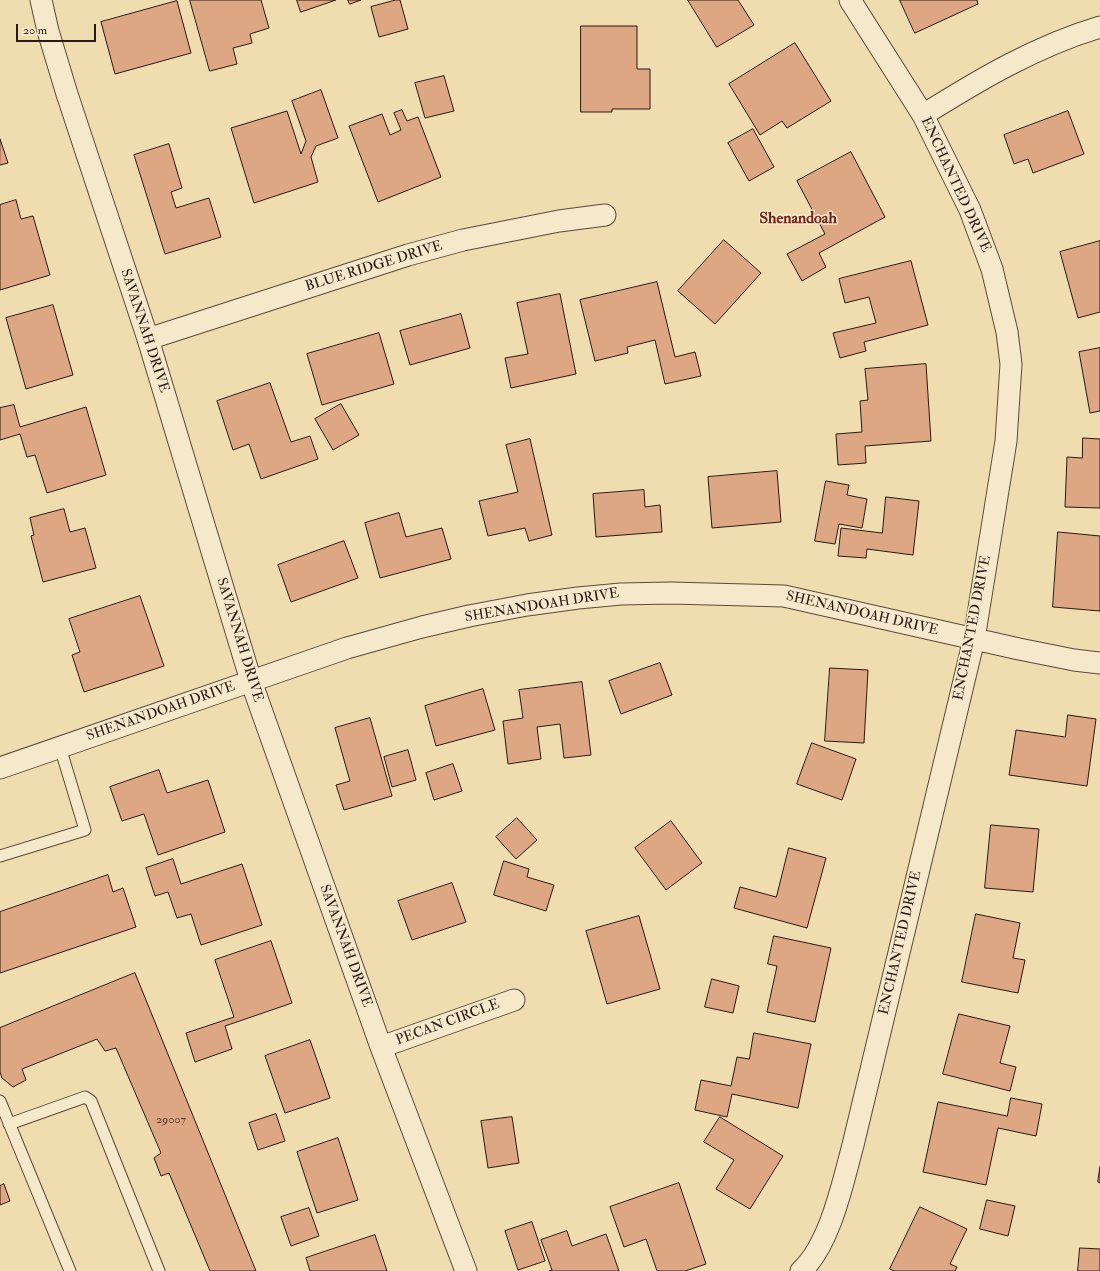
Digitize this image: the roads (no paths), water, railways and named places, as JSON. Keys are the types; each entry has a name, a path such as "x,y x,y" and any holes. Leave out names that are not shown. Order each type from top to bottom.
{"street":[{"name":"SAVANNAH DRIVE","path":"40,0 67,94 148,339 251,681 382,1047 466,1271"},
{"name":"ENCHANTED DRIVE","path":"801,1271 805,1268 821,1243 836,1208 851,1152 974,639 1006,441 1011,364 1007,332 992,269 970,210 923,115 850,0"},
{"path":"923,115 992,73 1033,52 1066,38 1100,27"},
{"name":"BLUE RIDGE DRIVE","path":"148,339 436,247 514,229 605,215"},
{"name":"SHENANDOAH DRIVE","path":"0,768 347,648 422,627 469,616 527,605 578,598 621,594 671,593 784,596 974,639 1074,660 1100,663"},
{"name":"PECAN CIRCLE","path":"382,1047 514,1000"}],"lane":[{"path":"0,856 84,830 60,747"},
{"path":"9,1124 85,1097 91,1101 159,1271"},
{"path":"0,1101 70,1271"}],"district":[{"name":"Shenandoah","path":"798,220"}]}
